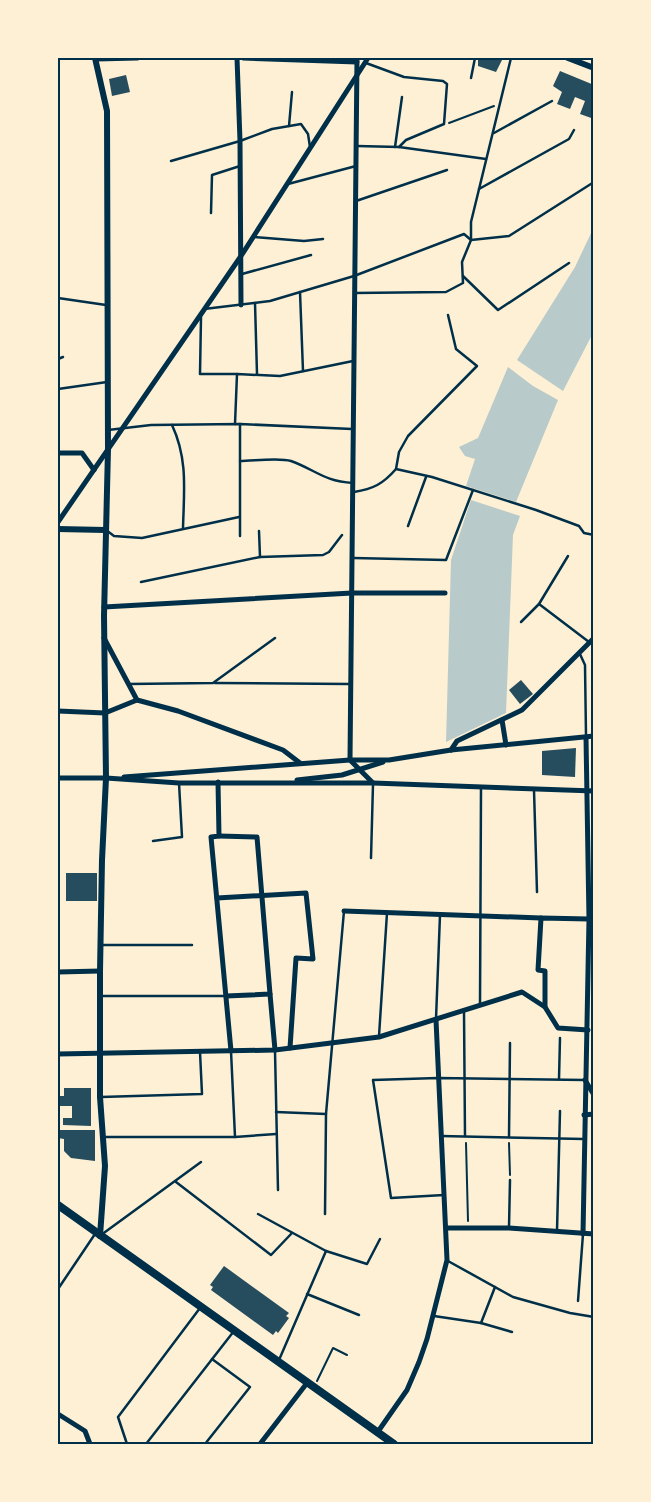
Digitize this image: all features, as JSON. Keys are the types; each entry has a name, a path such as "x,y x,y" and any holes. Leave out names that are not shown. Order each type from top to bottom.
{"main road":[{"path":"58,1205 200,1308 394,1444"}],"street":[{"path":"98,1234 105,1166 100,1097 100,971 106,778 104,607 108,430 106,305 107,111 96,58 137,58"},
{"path":"237,58 240,141 241,305"},
{"path":"243,58 357,60 350,760 373,783"},
{"path":"568,58 594,68"},
{"path":"58,522 241,256 367,60"},
{"path":"58,453 82,453 94,470"},
{"path":"58,529 105,530"},
{"path":"104,607 352,593 445,593"},
{"path":"104,637 137,700"},
{"path":"451,750 457,742 522,710 538,696 578,651 591,640"},
{"path":"58,711 106,712 137,700 178,711 283,750 300,764"},
{"path":"502,720 506,746"},
{"path":"287,782 312,777 342,775 389,760 451,750 594,736"},
{"path":"583,1234 584,1080 588,1030 591,1021 591,791 586,737"},
{"path":"106,778 350,760 389,760"},
{"path":"58,778 106,778 179,783 373,783 591,791"},
{"path":"218,782 219,836"},
{"path":"231,1051 211,837 219,836 257,837 275,1050"},
{"path":"217,898 306,893 313,959 296,958 290,1048"},
{"path":"344,911 480,917 590,919"},
{"path":"541,918 538,970 545,971 545,1007"},
{"path":"58,972 100,971"},
{"path":"58,1054 275,1050 379,1038 522,992 545,1007 558,1028 588,1030"},
{"path":"226,996 270,994"},
{"path":"376,1433 407,1390 427,1340 447,1260 436,1020"},
{"path":"584,1080 594,1095"},
{"path":"584,1115 594,1114"},
{"path":"447,1228 509,1228 594,1234"},
{"path":"260,1444 307,1383"},
{"path":"58,1414 85,1431 90,1444"}],"lane":[{"path":"471,78 475,58"},
{"path":"354,293 446,292 462,283 462,262 470,240 471,222 511,58"},
{"path":"367,60 404,77 443,81 447,84 444,124 406,140 397,147"},
{"path":"289,126 292,92"},
{"path":"397,147 402,97"},
{"path":"494,133 552,101"},
{"path":"171,160 240,141 272,128 301,124 308,134 310,150"},
{"path":"480,189 569,139 574,130"},
{"path":"356,146 397,147 486,159"},
{"path":"211,213 212,175 240,166"},
{"path":"288,184 356,166"},
{"path":"356,201 447,170"},
{"path":"470,240 509,236 594,182"},
{"path":"354,361 280,376 200,374 202,311 255,303 300,292 354,276 464,234 470,240"},
{"path":"252,237 304,241 323,239"},
{"path":"241,275 311,255"},
{"path":"463,276 498,310 569,263"},
{"path":"300,292 303,371"},
{"path":"58,298 106,305"},
{"path":"255,303 257,375"},
{"path":"354,492 373,488 386,480 396,469 399,452 408,436 477,366 456,349 448,315"},
{"path":"58,359 63,358"},
{"path":"235,424 237,374"},
{"path":"58,389 107,382"},
{"path":"108,430 151,424 240,424 354,429"},
{"path":"240,424 240,536"},
{"path":"172,425 181,445 184,482 182,528"},
{"path":"240,461 289,460 335,482 354,483"},
{"path":"396,469 545,513 579,526 584,533 594,535"},
{"path":"408,526 426,477"},
{"path":"353,558 446,560 472,490"},
{"path":"105,530 114,536 142,538 182,528 239,518"},
{"path":"259,531 260,556"},
{"path":"141,582 260,556 323,555 330,552 342,535"},
{"path":"521,622 539,604 568,556"},
{"path":"539,604 591,640"},
{"path":"213,683 275,638"},
{"path":"578,651 585,665 586,737"},
{"path":"127,684 351,684"},
{"path":"153,841 182,837 179,783"},
{"path":"372,858 373,783"},
{"path":"480,1006 481,786"},
{"path":"534,789 537,892"},
{"path":"325,1214 326,1114 344,911"},
{"path":"379,1038 387,913"},
{"path":"436,1020 440,915"},
{"path":"102,945 192,945"},
{"path":"101,996 226,996"},
{"path":"464,1012 465,1136"},
{"path":"559,1080 560,1038"},
{"path":"508,1137 510,1043"},
{"path":"275,1050 278,1190"},
{"path":"231,1051 235,1137"},
{"path":"100,1097 202,1094 200,1052"},
{"path":"445,1195 391,1198 373,1080 438,1078 584,1080"},
{"path":"556,1232 560,1111"},
{"path":"276,1112 326,1114"},
{"path":"103,1137 235,1137 276,1134"},
{"path":"442,1136 584,1139"},
{"path":"58,1289 98,1234 176,1182 201,1162"},
{"path":"509,1228 510,1180"},
{"path":"176,1182 271,1255 292,1233"},
{"path":"258,1214 326,1251 367,1264 380,1239"},
{"path":"578,1301 583,1234"},
{"path":"278,1362 326,1251"},
{"path":"447,1260 513,1297 570,1313 594,1317"},
{"path":"481,1323 495,1287"},
{"path":"307,1294 359,1315"},
{"path":"127,1444 118,1417 200,1308"},
{"path":"432,1316 481,1323 512,1332"},
{"path":"146,1444 234,1331"},
{"path":"205,1444 250,1387 212,1359"}],"path":[{"path":"444,124 500,104"},
{"path":"465,1136 468,1228"},
{"path":"508,1137 510,1180"},
{"path":"314,1388 333,1348 347,1354"}],"shaded area":[{"path":"593,229 593,333 563,391 517,360 575,267"},
{"path":"508,367 533,386 558,400 516,502 466,486 475,459 465,456 459,447 478,438"},
{"path":"471,500 520,516 513,535 506,713 446,742 451,560"}],"building":[{"path":"478,58 502,60 496,72 478,66"},
{"path":"560,71 594,85 594,119 580,114 585,101 575,97 570,109 557,104 562,92 553,86"},
{"path":"126,75 130,92 112,96 109,79"},
{"path":"521,680 533,694 520,704 509,690"},
{"path":"576,748 575,777 542,775 542,751"},
{"path":"66,873 97,873 97,901 66,901"},
{"path":"64,1088 91,1088 91,1126 63,1125 63,1118 72,1118 72,1106 58,1106 58,1096 64,1096"},
{"path":"58,1130 95,1130 95,1161 71,1158 64,1151 64,1139 58,1138"},
{"path":"224,1266 289,1313 286,1316 289,1318 278,1333 276,1331 273,1335 211,1290 213,1287 210,1285"}]}
